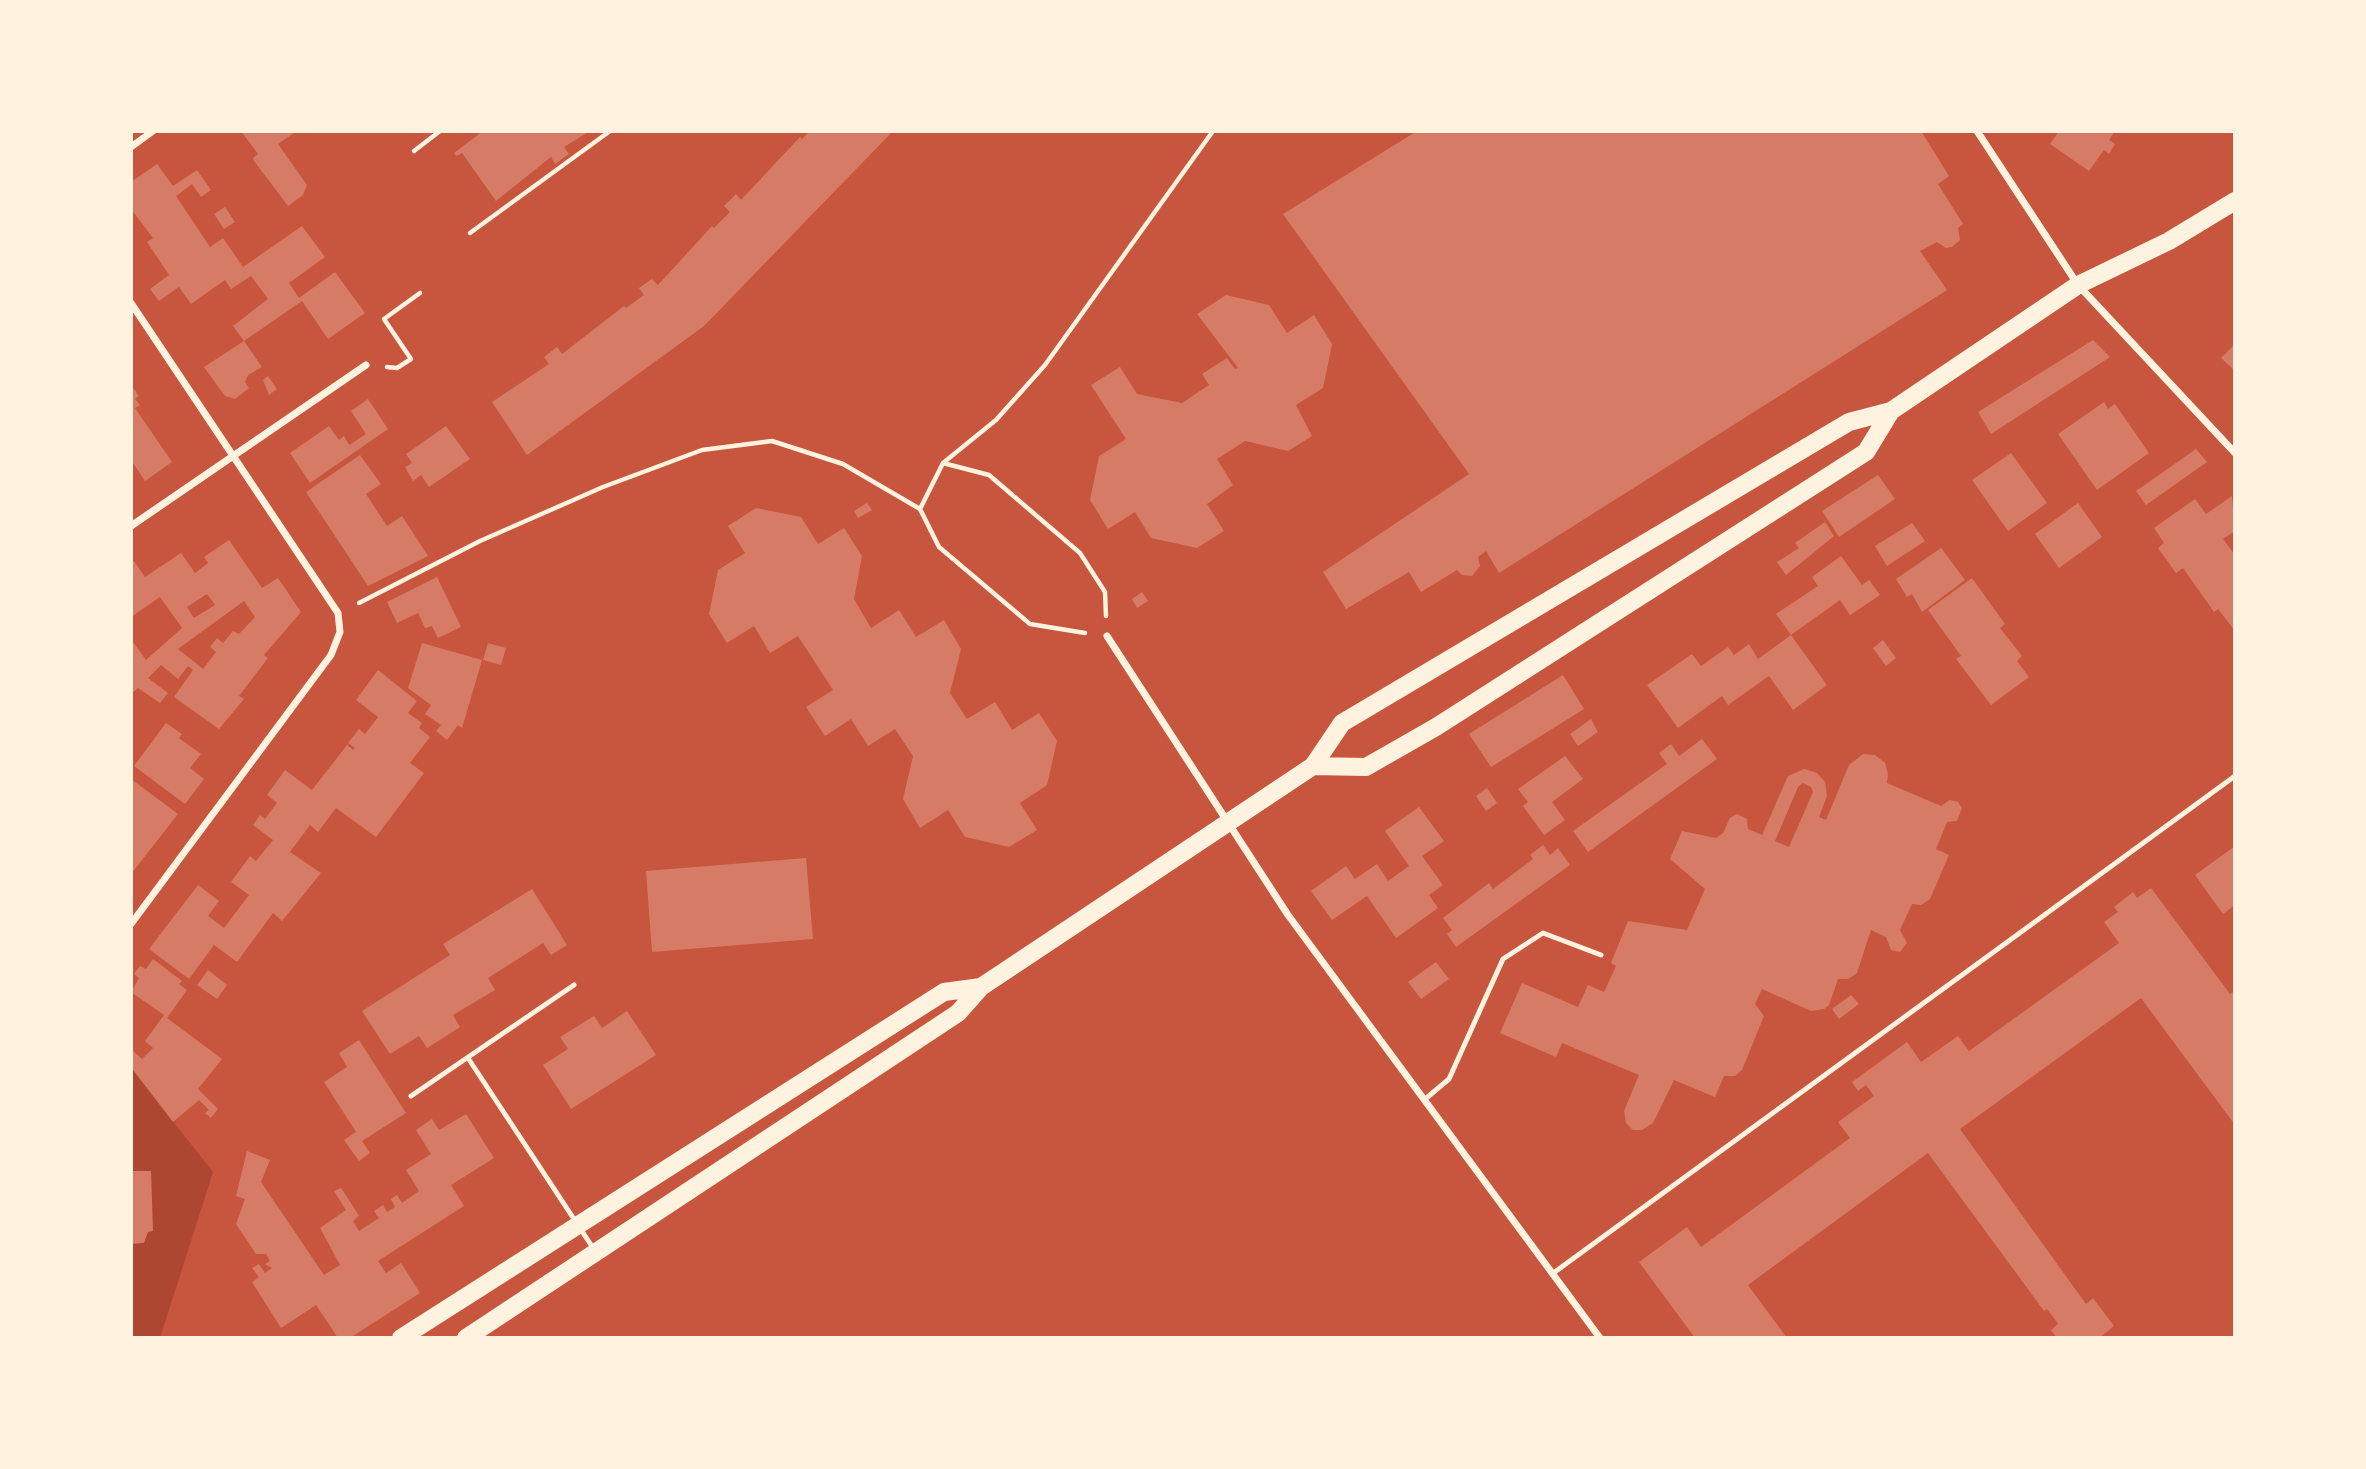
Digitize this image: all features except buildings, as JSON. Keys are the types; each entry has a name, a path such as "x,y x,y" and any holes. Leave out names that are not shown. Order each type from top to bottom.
{"main road":[{"path":"466,1338 958,1013 981,987 1313,766 1342,723 1849,422 1891,411 2078,285 2169,241 2235,201"},
{"path":"1313,766 1366,767 1436,727 1866,452 1891,411"},
{"path":"401,1338 944,992 981,987"}],"street":[{"path":"131,147 153,131"},
{"path":"1977,131 2078,285 2235,453"},
{"path":"131,303 338,613 340,632 331,655 131,924"},
{"path":"131,526 366,365"},
{"path":"1107,636 1227,824 1289,915 1600,1338"}],"lane":[{"path":"1552,1274 2235,776"},
{"path":"1424,1100 1449,1079 1503,959 1543,933 1601,955"},
{"path":"411,1096 574,985"},
{"path":"468,1058 595,1251"}],"path":[{"path":"414,151 440,131"},
{"path":"470,233 610,131"},
{"path":"920,509 943,463 996,420 1045,365 1213,131"},
{"path":"411,359 384,319 419,293"},
{"path":"338,613 480,541 603,487 702,450 772,441 843,464 920,509 939,547 1030,624 1107,636 1105,592 1080,553 989,475 943,463"}],"shaded area":[{"path":"131,1068 213,1172 160,1338 131,1338"}]}
